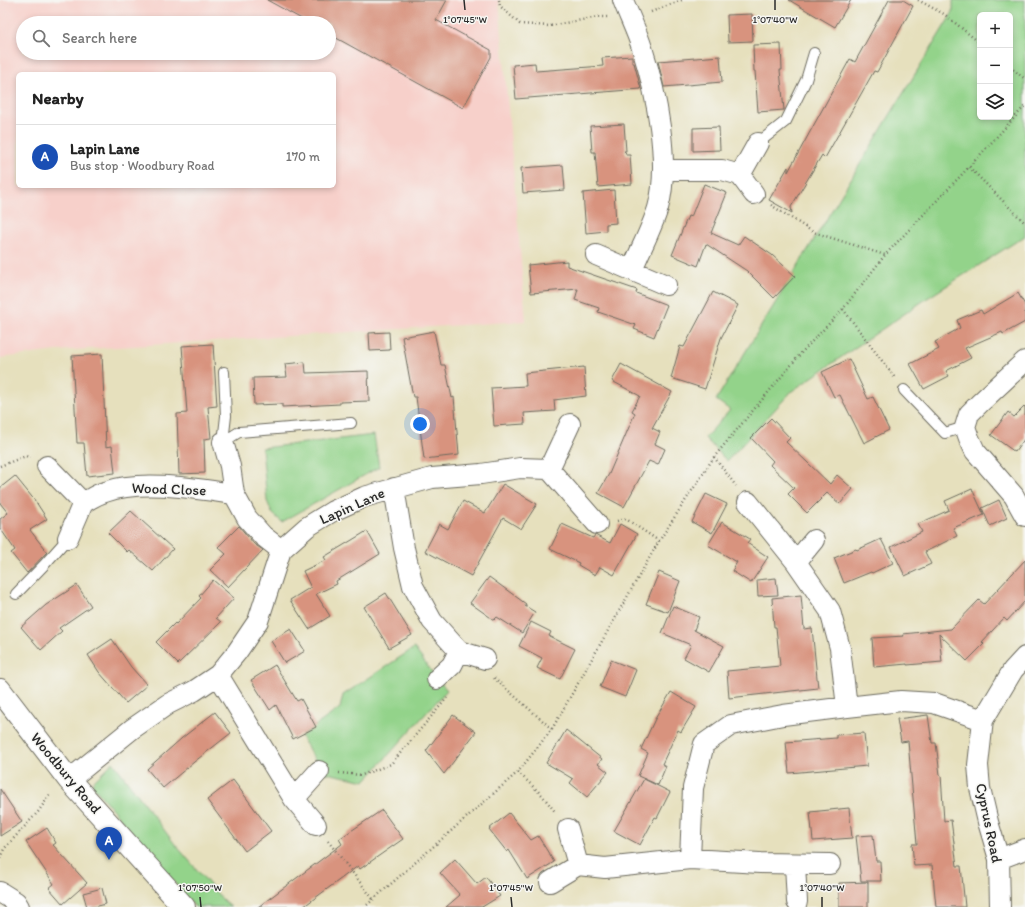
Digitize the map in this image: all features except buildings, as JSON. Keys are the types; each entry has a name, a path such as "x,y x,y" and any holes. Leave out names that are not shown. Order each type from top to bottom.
{"street":[{"path":"626,9 642,48 652,86 661,134 664,170 658,207 632,270"},
{"path":"740,175 758,143"},
{"path":"664,170 722,170 740,175 754,194"},
{"path":"596,255 666,285"},
{"path":"1025,361 969,414 965,426 969,438 976,450 1014,496 1025,516"},
{"path":"570,424 549,469 596,524"},
{"path":"69,780 132,729 168,704 194,691 218,675 237,652 258,621 281,550 263,536 252,524 247,518 234,494 230,466 223,442"},
{"path":"47,466 83,503 68,538"},
{"name":"Lapin Lane","path":"281,550 307,527 332,511 364,497 432,478 481,474 520,468 549,469"},
{"name":"Wood Close","path":"83,503 105,492 129,487 153,486 193,488 234,494"},
{"path":"394,488 404,548 413,586 432,621 455,658"},
{"path":"748,502 796,562 830,611 840,648 847,707"},
{"path":"796,562 814,540"},
{"name":"Cyprus Road","path":"1000,907 999,860 980,788 978,765 983,720 1013,670 1025,657"},
{"path":"455,658 486,659"},
{"path":"437,679 455,658"},
{"path":"218,675 294,799 316,825"},
{"name":"Woodbury Road","path":"0,690 6,700 69,780 184,907"},
{"path":"690,859 693,788 704,744 731,725 783,715 901,701 934,702 983,720"},
{"path":"294,799 319,771"},
{"path":"568,829 578,865"},
{"path":"999,860 1025,849"},
{"path":"550,882 578,865 605,868 690,859 760,864 830,864"},
{"path":"795,864 797,902"},
{"path":"0,892 16,902 19,907"}],"lane":[{"path":"758,143 786,121 806,80 814,53"},
{"path":"223,442 226,416 224,372"},
{"path":"904,390 945,432 965,426"},
{"path":"223,442 239,432 351,423"},
{"path":"16,594 68,538"}],"path":[{"path":"499,0 500,6 520,24 549,26 598,17 626,9 658,10 682,0"},
{"path":"918,0 944,14 977,40"},
{"path":"1013,69 1025,79"},
{"path":"367,906 518,772 552,729 659,541 714,457 802,352 843,309 885,255 1025,106"},
{"path":"969,167 1025,223"},
{"path":"754,194 813,232 885,255"},
{"path":"843,309 904,390"},
{"path":"0,466 26,456 47,466"},
{"path":"714,457 748,502"},
{"path":"596,524 626,520 659,541"},
{"path":"319,771 362,775 391,764 455,688 455,658"},
{"path":"486,659 494,678 552,729"},
{"path":"518,772 542,795 568,829"},
{"path":"0,858 4,849 38,812 51,793"},
{"path":"316,825 373,900"}],"shaded area":[{"path":"0,0 499,0 526,321 56,351 0,358"}],"green space":[{"path":"953,0 1025,0 1025,236 929,297 792,391 727,461 705,438 730,410 716,400 953,12"},
{"path":"374,435 379,467 282,522 272,513 267,501 262,448"},
{"path":"414,648 447,690 365,781 322,772 301,736 340,708 343,695"},
{"path":"113,762 174,843 222,899 231,907 195,907 91,784"}],"place":[{"name":"Lapin Lane","path":"109,860"}]}
